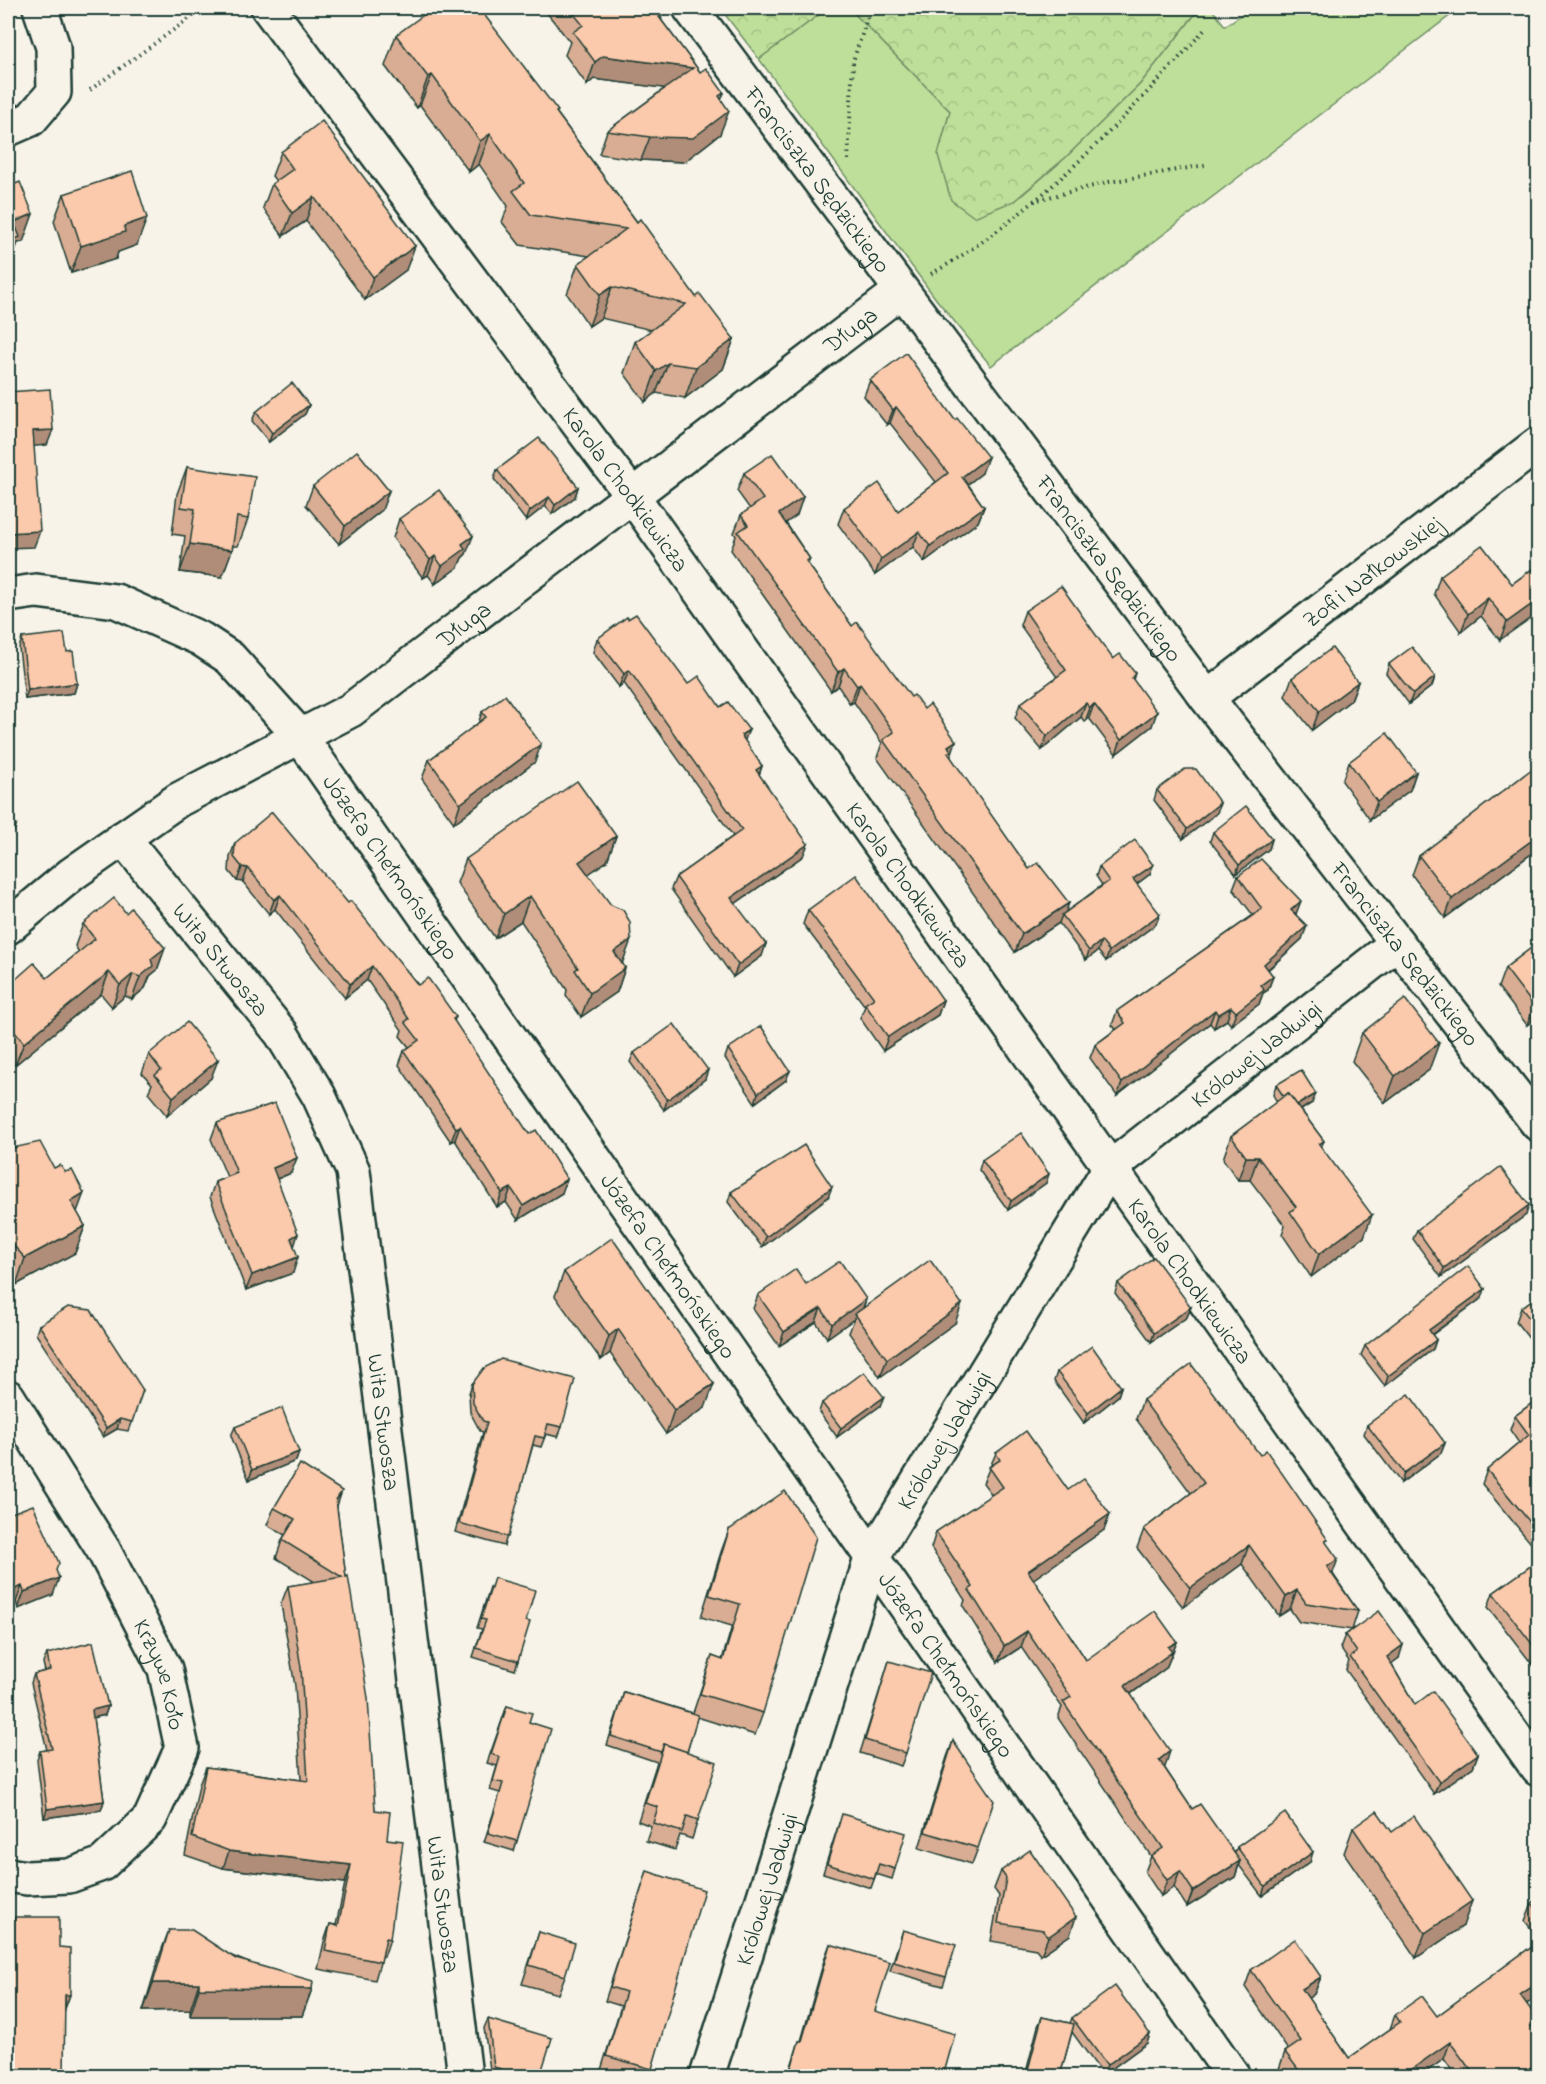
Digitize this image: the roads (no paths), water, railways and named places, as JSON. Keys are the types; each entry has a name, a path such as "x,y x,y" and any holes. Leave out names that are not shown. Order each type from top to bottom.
{"street":[{"path":"8,129 31,119 54,92 53,47 39,8"},
{"name":"Karola Chodkiewicza","path":"268,8 633,497 1539,1769"},
{"name":"Franciszka Sędzickiego","path":"690,8 1207,698 1539,1124"},
{"name":"Długa","path":"8,927 72,874 177,800 351,710 901,291"},
{"name":"Zofii Nałkowskiej","path":"1207,698 1539,444"},
{"name":"Józefa Chełmońskiego","path":"8,595 36,591 117,601 201,639 231,658 300,736 1233,2076"},
{"name":"Wita Stwosza","path":"123,838 282,1032 319,1096 353,1171 465,2076"},
{"name":"Królowej Jadwigi","path":"707,2076 871,1559 1110,1169 1397,943"},
{"name":"Krzywe Koło","path":"8,1398 104,1551 165,1669 182,1748 150,1820 102,1864 69,1876 27,1878 8,1875"}]}
